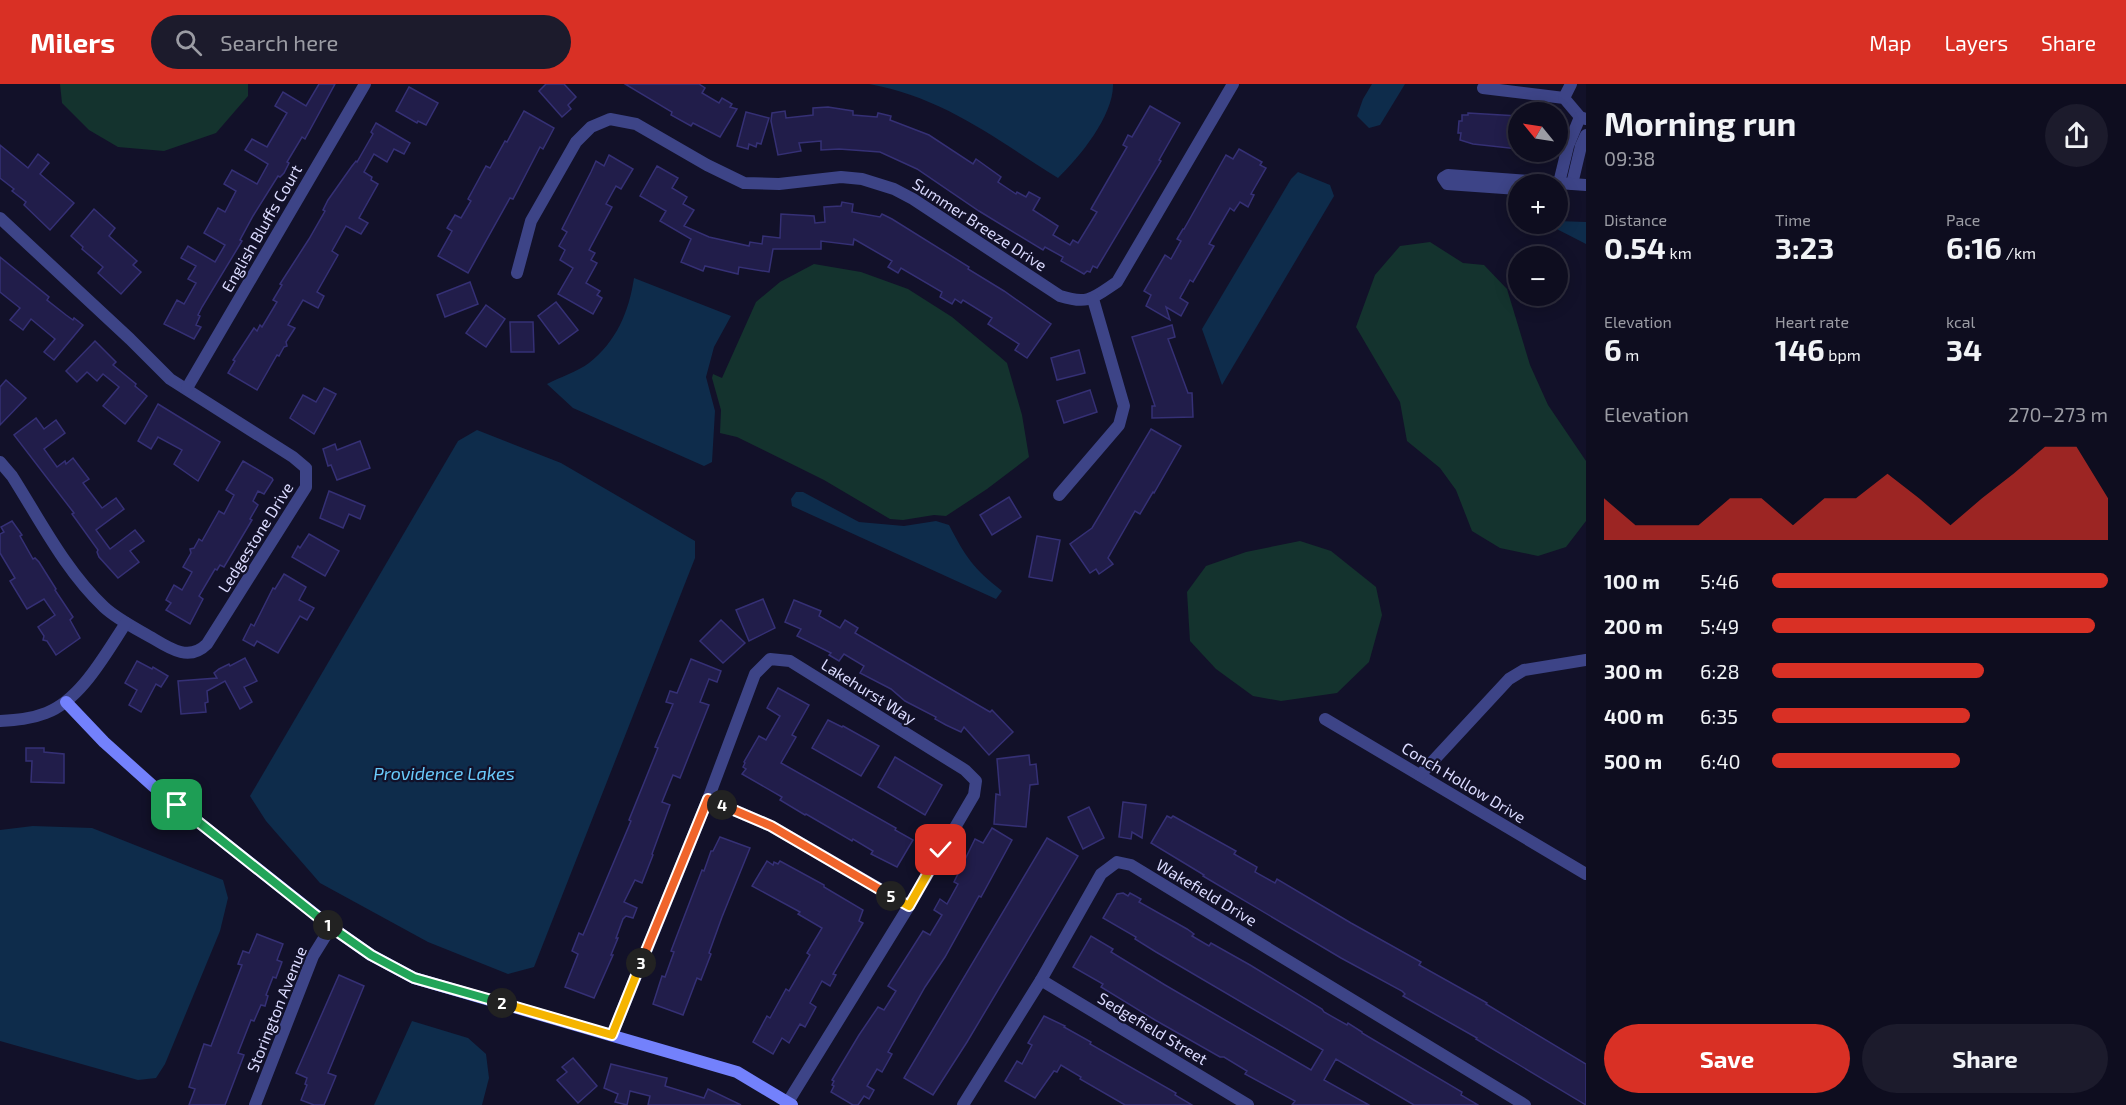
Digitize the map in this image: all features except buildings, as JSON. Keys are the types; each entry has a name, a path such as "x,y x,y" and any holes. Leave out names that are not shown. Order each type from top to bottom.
{"street":[{"name":"English Bluffs Court","path":"187,388 365,84"},
{"path":"1059,495 1119,425 1124,406 1093,299 1117,282 1233,84"},
{"path":"1564,98 1570,84"},
{"path":"1483,88 1564,98 1583,118 1568,146 1561,174"},
{"name":"Summer Breeze Drive","path":"517,273 531,220 576,142 591,127 610,119 636,124 707,165 744,183 779,184 841,177 862,179 894,189 914,199 1060,296 1078,302 1093,299"},
{"path":"1572,184 1586,135"},
{"path":"1508,182 1448,175 1443,178 1447,184 1508,188"},
{"path":"1568,185 1586,185"},
{"path":"1568,190 1586,194"},
{"name":"Ledgestone Drive","path":"0,219 170,379 294,457 306,468 306,487 203,648 192,653 179,652 126,623 104,607 76,578 12,476 0,462"},
{"path":"0,721 24,719 46,713 66,702 82,687 126,623"},
{"name":"Lakehurst Way","path":"612,1035 708,799 755,674 770,659 790,661 965,770 976,781 974,795 790,1103"},
{"path":"1420,775 1509,679 1524,670 1586,660"},
{"path":"66,702 104,742 153,786 371,955 414,978 737,1072 790,1103"},
{"name":"Conch Hollow Drive","path":"1324,719 1586,874"},
{"path":"708,799 771,826 909,906"},
{"name":"Wakefield Drive","path":"963,1105 1041,980 1101,874 1117,862 1131,865 1525,1105"},
{"name":"Storington Avenue","path":"255,1105 313,956 332,927"},
{"name":"Sedgefield Street","path":"1041,980 1248,1105"}],"green space":[{"path":"60,84 248,84 248,96 216,133 164,151 118,147 89,130 62,103"},
{"path":"1430,242 1463,263 1484,265 1507,289 1508,306 1512,306 1530,365 1548,405 1586,461 1586,521 1566,547 1538,556 1500,548 1472,531 1456,490 1440,468 1407,441 1400,402 1356,327 1375,275 1400,246"},
{"path":"814,264 861,272 908,289 952,317 1007,363 1022,415 1029,457 946,516 890,519 824,480 737,437 720,433 721,410 712,378 713,374 722,378 756,302 780,282"},
{"path":"1300,541 1331,551 1376,587 1382,615 1369,662 1337,693 1281,701 1253,696 1216,669 1190,641 1187,592 1206,566 1246,552"}],"water":[{"path":"869,84 1113,84 1112,96 1102,122 1076,159 1058,178 990,134 945,109 896,90"},
{"path":"1372,84 1405,84 1380,125 1369,128 1357,116"},
{"path":"1298,172 1330,185 1334,196 1222,385 1202,329 1291,179"},
{"path":"1568,221 1586,222 1586,244 1566,234"},
{"path":"634,278 731,316 714,347 706,377 715,411 712,462 704,466 573,408 547,384 589,363 607,346 625,314"},
{"name":"Providence Lakes","path":"477,430 561,463 695,541 695,558 534,967 508,974 428,942 320,883 266,821 250,796 458,441"},
{"path":"796,492 803,492 859,522 904,526 936,521 949,525 971,562 1002,591 996,599 792,506 791,499"},
{"path":"33,826 92,828 223,880 228,898 220,931 165,1064 156,1078 138,1080 0,1041 0,830"},
{"path":"412,1021 468,1038 486,1054 489,1078 482,1105 374,1105"}],"route":[{"path":"177,805 332,927 392,967 414,978 612,1035 708,799 771,826 909,906 941,850"}]}
